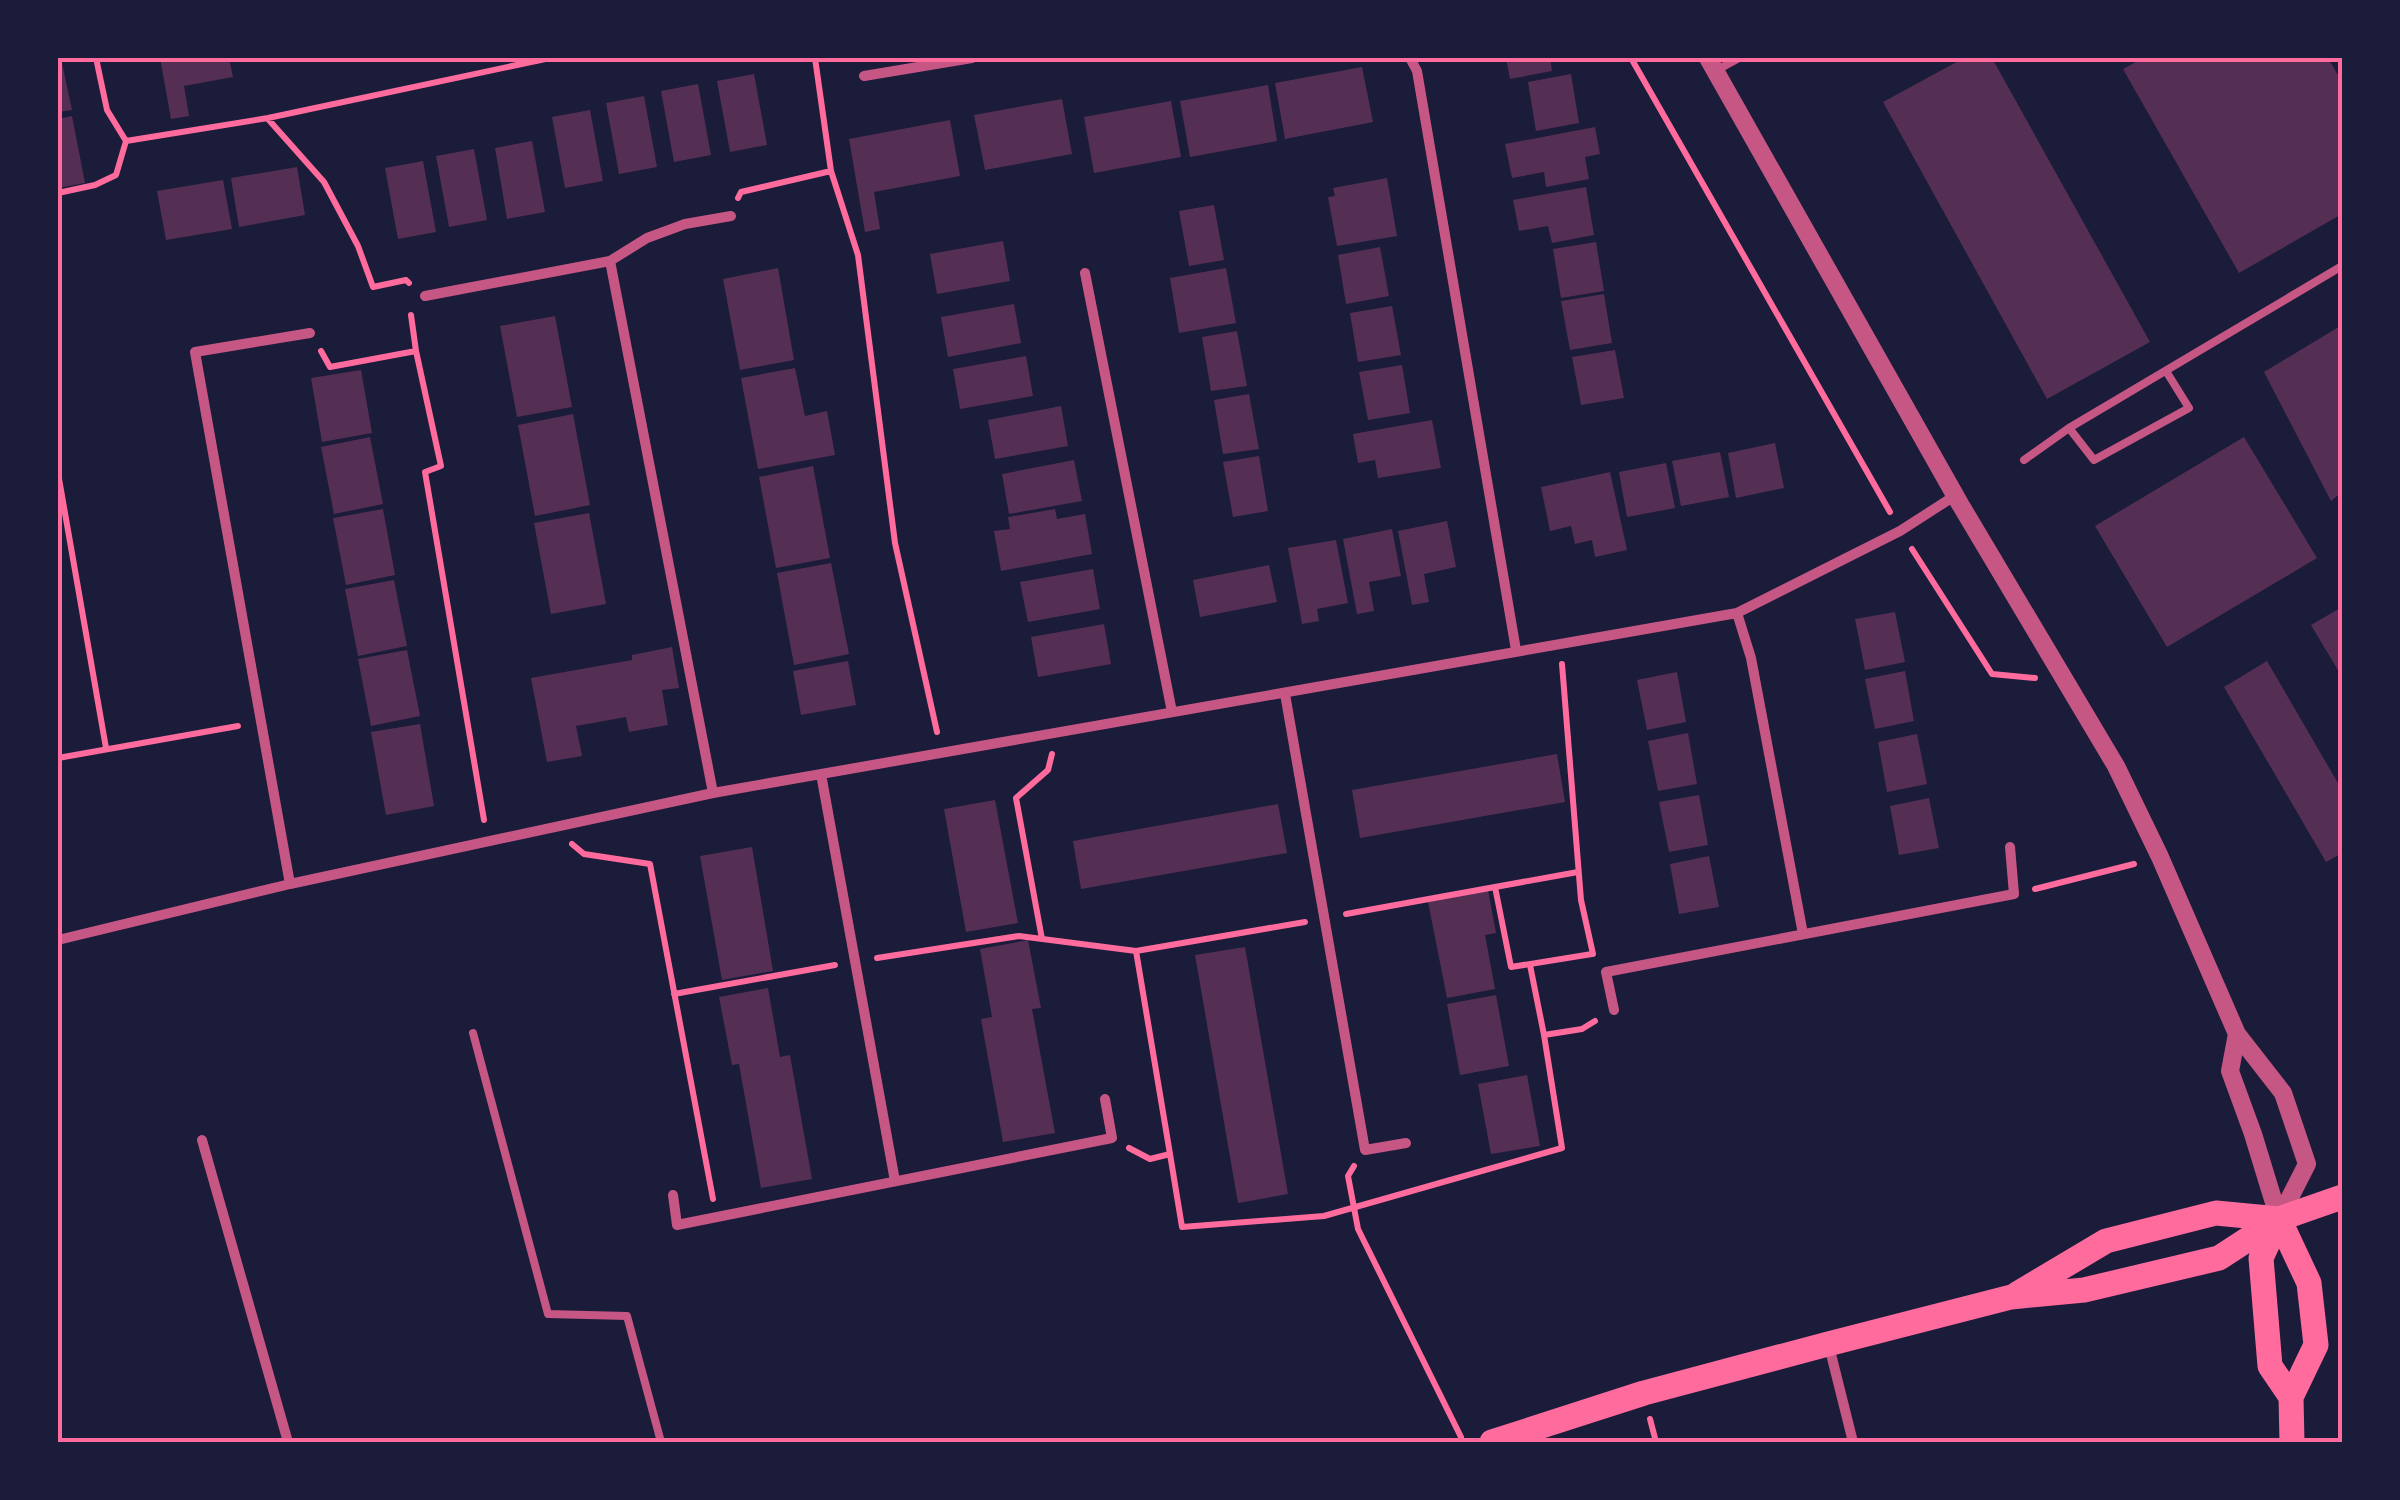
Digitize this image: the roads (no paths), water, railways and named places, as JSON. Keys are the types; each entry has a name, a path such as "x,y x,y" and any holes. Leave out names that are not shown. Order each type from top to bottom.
{"main road":[{"path":"1492,1442 1644,1392 2011,1297 2084,1290 2219,1258 2278,1219 2342,1197"},
{"path":"2011,1297 2106,1240 2216,1213 2278,1219"},
{"path":"2278,1219 2261,1258 2266,1328 2270,1366 2291,1397"},
{"path":"2278,1219 2309,1283 2316,1345 2291,1397 2292,1442"}],"street":[{"path":"864,76 972,58"},
{"path":"1410,58 1417,71 1516,650"},
{"path":"1712,64 1956,495 2116,766 2237,1034 2283,1093 2306,1164 2278,1219"},
{"path":"425,296 610,261 647,238 685,224 731,216"},
{"path":"610,261 713,793"},
{"path":"1085,272 1172,712"},
{"path":"290,884 195,352 310,333"},
{"path":"58,940 290,884 713,793 1737,614 1900,531 1956,495"},
{"path":"1737,614 1752,658 1803,934"},
{"path":"1285,694 1365,1150 1406,1143"},
{"path":"822,774 895,1181"},
{"path":"1614,1010 1606,972 2014,894 2010,848"},
{"path":"2237,1034 2230,1072 2278,1219"},
{"path":"673,1195 678,1225 1112,1138 1104,1100"},
{"path":"202,1140 288,1442"},
{"path":"1828,1344 1853,1442"}],"lane":[{"path":"1712,64 1739,58"},
{"path":"2024,460 2069,428 2342,266"},
{"path":"2069,428 2094,460 2189,408 2166,371"},
{"path":"473,1033 548,1314 627,1316 661,1442"}]}
